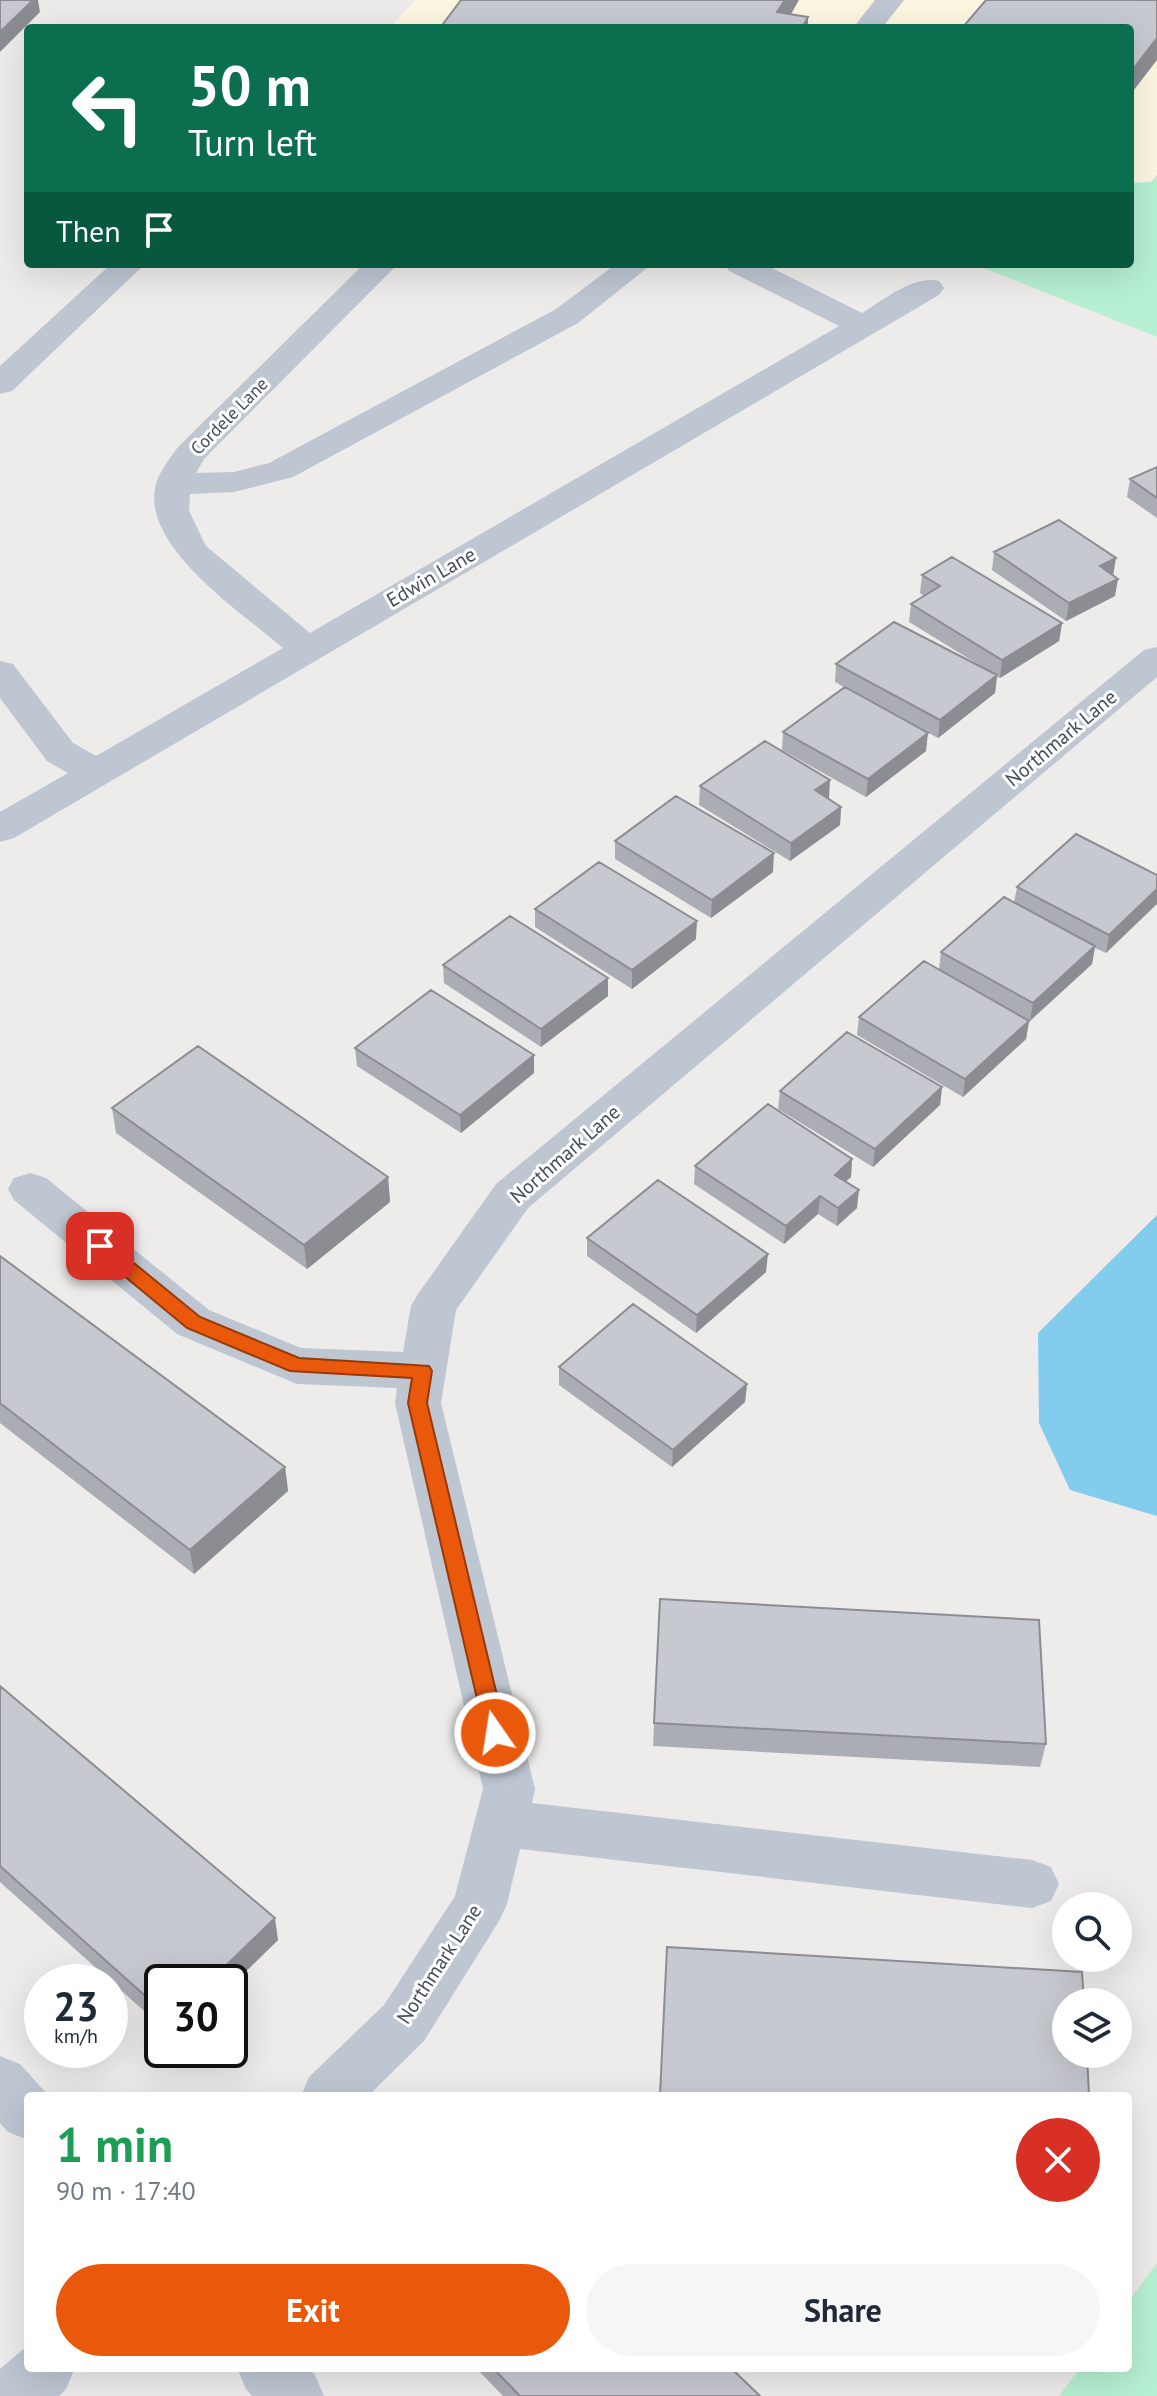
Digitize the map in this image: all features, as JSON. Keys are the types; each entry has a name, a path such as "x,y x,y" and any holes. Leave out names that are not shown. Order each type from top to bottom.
{"street":[{"path":"870,24 890,0"},
{"path":"0,384 125,268"},
{"name":"Cordele Lane","path":"173,484 190,454 378,268"},
{"path":"307,649 191,551 172,511 173,484 234,482 281,470 567,316 631,268"},
{"path":"748,268 861,325"},
{"name":"Edwin Lane","path":"0,829 928,288"},
{"name":"Northmark Lane","path":"333,2092 404,2023 480,1904 509,1789 418,1403 434,1306 512,1196 1157,658"},
{"path":"0,672 60,752 95,772"},
{"path":"30,1189 193,1322 297,1366 423,1371"},
{"path":"500,1823 1032,1884"},
{"path":"0,2083 24,2109"},
{"path":"15,2396 41,2372"},
{"path":"271,2372 294,2396"}],"shaded area":[{"path":"415,0 1157,0 1157,175 1151,182 1134,183 1134,24 394,24"}],"green space":[{"path":"1157,175 1157,337 984,268 1134,268 1134,183 1151,182"},
{"path":"1157,2263 1157,2396 1059,2396 1077,2372 1132,2372 1132,2297"}],"water":[{"path":"1157,1215 1157,1516 1070,1490 1039,1423 1038,1333"}],"building":[{"path":"0,0 33,0 0,32"},
{"path":"461,0 785,0 777,12 808,17 804,24 443,24"},
{"path":"986,0 1157,0 1157,38 1134,68 1134,24 965,24"},
{"path":"1157,467 1157,498 1130,479"},
{"path":"1059,520 1116,558 1100,566 1118,579 1069,603 994,552"},
{"path":"952,557 1062,623 1002,660 911,604 940,586 922,575"},
{"path":"894,622 997,675 940,720 836,664"},
{"path":"845,687 928,733 868,779 783,732"},
{"path":"765,741 830,780 815,790 841,807 791,843 700,786"},
{"path":"676,796 774,853 712,900 615,841"},
{"path":"1076,834 1157,875 1157,889 1109,935 1017,887"},
{"path":"599,862 697,921 632,970 535,909"},
{"path":"1004,897 1095,946 1033,1003 941,952"},
{"path":"510,916 608,978 541,1029 443,965"},
{"path":"924,961 1029,1021 965,1079 859,1017"},
{"path":"431,990 534,1055 460,1115 355,1048"},
{"path":"847,1032 942,1087 875,1149 780,1091"},
{"path":"198,1046 388,1177 304,1245 112,1108"},
{"path":"768,1104 852,1159 835,1175 859,1190 838,1208 820,1196 786,1226 695,1166"},
{"path":"658,1180 768,1254 697,1315 587,1238"},
{"path":"0,1256 285,1467 190,1550 0,1403"},
{"path":"633,1304 747,1384 673,1450 559,1367"},
{"path":"660,1599 1039,1620 1046,1744 654,1723"},
{"path":"0,1686 275,1918 228,1964 144,1964 144,1995 128,1981 128,1964 109,1964 0,1866"},
{"path":"667,1947 1082,1972 1083,1988 1052,1988 1052,2068 1088,2068 1089,2092 660,2092"},
{"path":"497,2372 735,2372 760,2396 520,2396"}],"route":[{"path":"100,1246 193,1322 297,1366 423,1371 418,1403 495,1733"}]}
